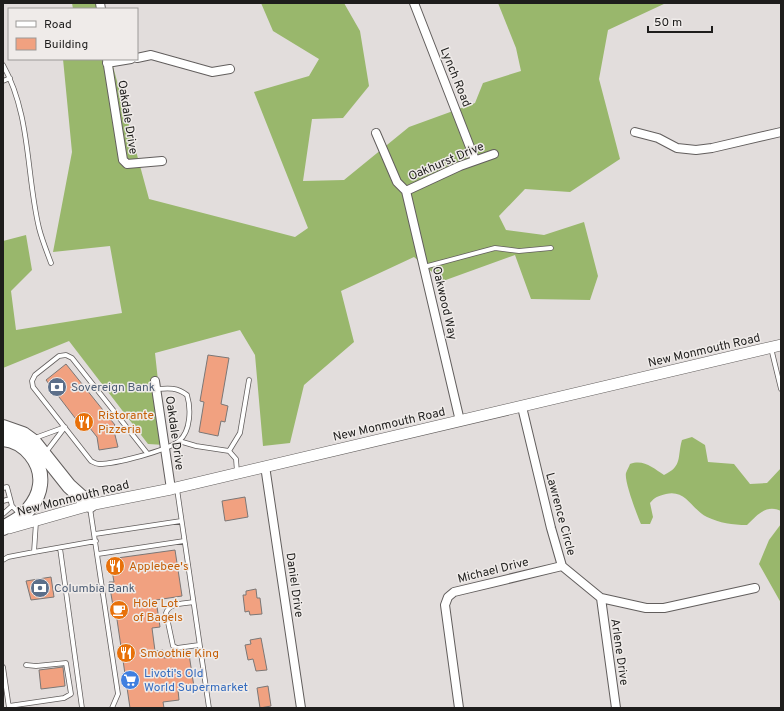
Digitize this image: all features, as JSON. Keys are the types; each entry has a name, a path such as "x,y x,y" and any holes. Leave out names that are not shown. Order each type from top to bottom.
{"highway":[{"path":"3,426 23,434 31,440 70,486 90,505"},
{"path":"3,439 16,442 24,447 38,466 40,478 38,494 27,512 17,511 3,529"}],"main road":[{"name":"New Monmouth Road","path":"3,529 90,505 174,488 237,472 776,347"}],"street":[{"name":"Lynch Road","path":"414,3 475,160"},
{"path":"138,58 151,55 212,72 230,69"},
{"path":"107,61 119,60"},
{"name":"Oakdale Drive","path":"107,61 122,160 126,164 162,161"},
{"path":"636,132 658,138 677,148 696,150 712,148 781,132"},
{"path":"376,134 397,182 406,191"},
{"name":"Oakhurst Drive","path":"406,191 475,160 494,154"},
{"name":"Oakwood Way","path":"406,191 460,421"},
{"name":"Oakdale Drive","path":"156,385 165,447 174,488"},
{"name":"Lawrence Circle","path":"522,407 551,528 562,566 601,598 646,608 664,608 754,588"},
{"name":"Daniel Drive","path":"265,466 301,708"},
{"name":"Michael Drive","path":"458,708 444,605 448,597 454,592 562,566"},
{"name":"Arlene Drive","path":"601,598 616,708"}],"lane":[{"path":"3,65 10,78 25,125 39,228 51,263"},
{"path":"3,81 10,78"},
{"path":"424,267 495,248 519,251 551,248"},
{"path":"776,347 781,389"},
{"path":"147,453 72,358 66,355 59,356 35,375 32,381 33,387 91,461 98,464 136,457 165,447 179,441 186,428 190,412 187,395 181,390 172,387 156,385"},
{"path":"229,451 240,433 249,380"},
{"path":"31,440 65,427"},
{"path":"44,454 65,427"},
{"path":"179,441 202,448 229,451 236,459 237,472"},
{"path":"3,488 7,487 10,499 17,511 3,514"},
{"path":"174,488 181,521 209,708"},
{"path":"3,501 10,499"},
{"path":"90,505 118,694 111,708"},
{"path":"34,552 36,521"},
{"path":"95,534 181,521"},
{"path":"3,560 8,557 96,541"},
{"path":"98,554 184,541"},
{"path":"60,548 82,708"},
{"path":"193,602 172,606 168,609 166,613 170,641 173,646 178,648 200,645"},
{"path":"3,667 9,707 64,698 71,694 66,663 36,666 26,665"}],"green space":[{"path":"72,3 96,3 98,8 73,8"},
{"path":"261,3 344,3 360,31 369,86 343,118 312,119 303,181 344,180 409,127 475,103 483,83 521,71 516,48 498,3 666,3 608,30 599,79 620,159 570,192 525,189 499,216 506,230 544,235 584,222 598,276 590,300 531,299 515,255 443,281 414,257 341,291 354,342 304,385 290,443 263,446 255,355 240,330 155,353 165,445 148,444 69,341 3,368 3,241 26,235 32,270 11,291 16,330 122,313 110,246 53,252 72,152 63,60 111,60 149,199 295,237 308,228 254,92 309,76 319,59 273,31"},
{"path":"692,437 705,445 708,462 734,464 750,484 767,483 781,468 781,511 776,509 766,510 758,514 747,525 736,525 707,517 697,510 684,497 673,493 661,495 653,499 650,503 653,517 650,524 641,524 627,483 626,473 630,464 644,463 664,475 670,472 677,464 682,440"},
{"path":"781,524 781,603 759,564 769,540"}],"building":[{"path":"208,355 229,358 221,404 228,406 225,422 221,421 218,436 199,432 204,402 200,401"},
{"path":"66,364 115,425 113,427 118,447 99,450 97,437 89,427 85,431 46,380"},
{"path":"245,497 248,517 225,521 222,501"},
{"path":"175,550 182,596 156,600 160,627 152,628 155,651 163,650 164,658 189,654 194,687 178,690 179,700 163,702 164,708 130,708 115,606 113,606 109,582 114,582 110,559"},
{"name":"Columbia Bank","path":"51,577 54,597 31,600 26,581"},
{"path":"256,589 257,598 260,598 262,614 250,615 249,611 245,612 243,595 246,595 246,591"},
{"path":"261,638 267,670 256,671 253,659 248,660 245,645 251,644 250,640"},
{"path":"63,667 65,686 41,689 39,670"},
{"path":"268,686 271,706 260,708 257,688"}],"place":[{"name":"Sovereign Bank","path":"57,387"},
{"name":"Ristorante Pizzeria","path":"84,422"},
{"name":"Applebee's","path":"115,566"},
{"name":"Columbia Bank","path":"40,588"},
{"name":"Hole Lot of Bagels","path":"119,610"},
{"name":"Smoothie King","path":"126,653"},
{"name":"Livoti's Old World Supermarket","path":"130,680"}]}
